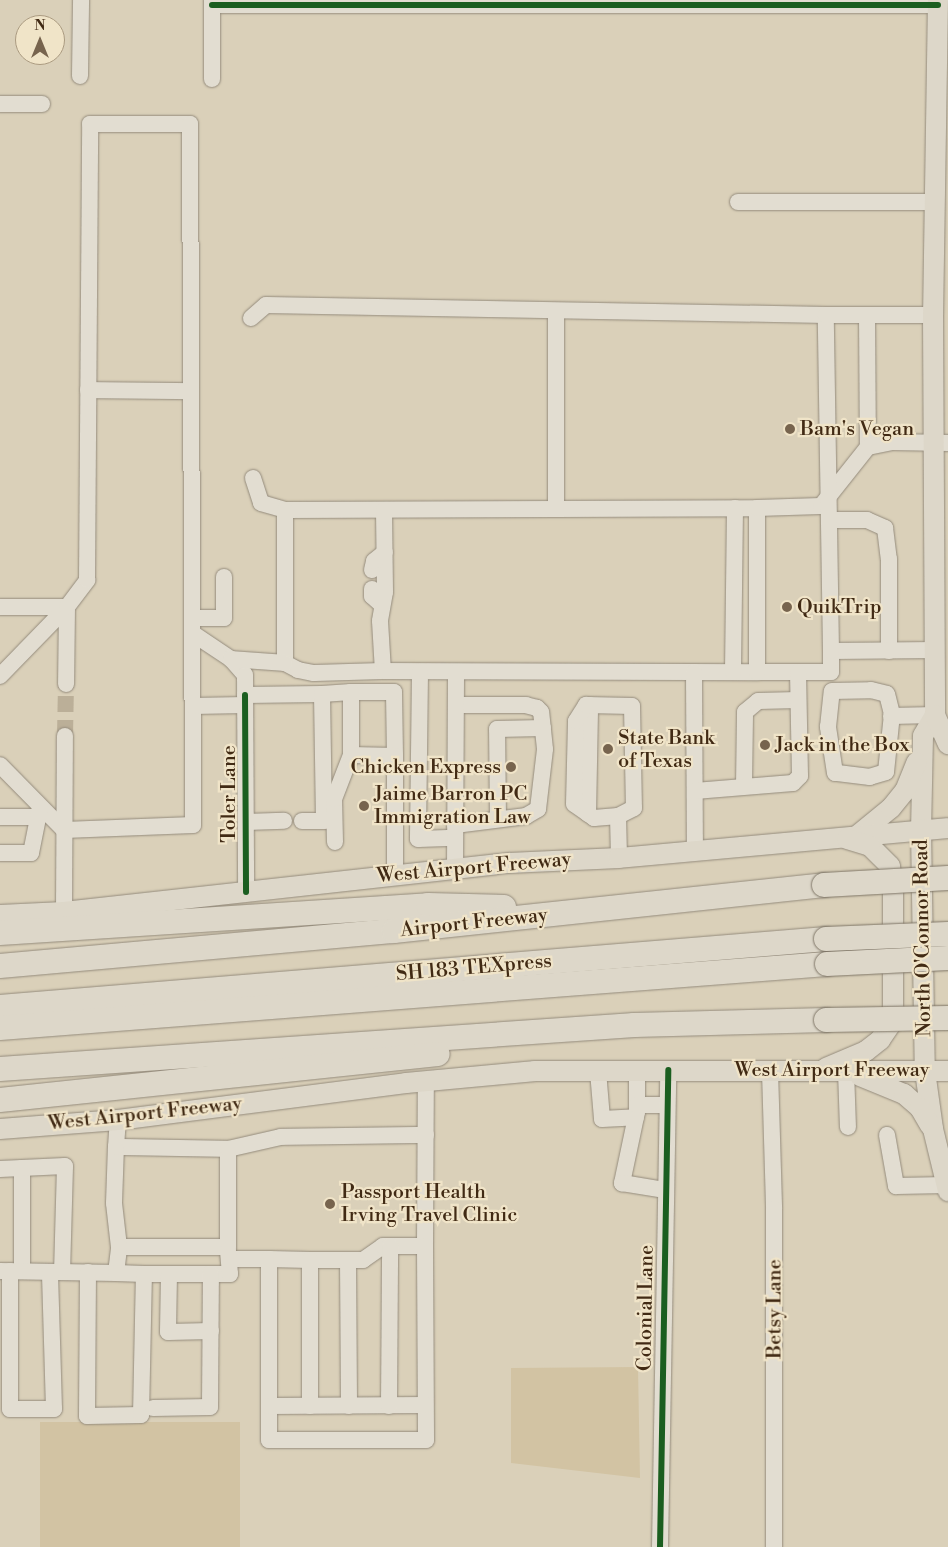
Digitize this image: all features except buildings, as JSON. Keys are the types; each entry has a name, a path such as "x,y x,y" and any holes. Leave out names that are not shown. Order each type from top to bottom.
{"highway":[{"name":"Airport Freeway","path":"0,966 248,946 824,884 948,878"},
{"path":"0,933 428,905 593,910"},
{"name":"SH 183 TEXpress","path":"0,1007 826,940 948,934"},
{"name":"SH 183 TEXpress","path":"0,1028 827,964 948,958"},
{"path":"0,1069 634,1025 948,1018"},
{"path":"0,1100 300,1067 552,1045 634,1025"}],"main road":[{"name":"North O'Connor Road","path":"938,3 943,40 935,202 941,248 933,315 941,443 935,715 948,744"},
{"name":"North O'Connor Road","path":"935,715 923,736 921,751 925,1071 933,1129 947,1188"},
{"path":"848,836 886,813 905,791 921,751"},
{"name":"West Airport Freeway","path":"0,915 64,912 395,874 619,858 948,828"},
{"path":"817,1071 866,1050 880,1040 890,1025 893,1009 893,888 890,866 870,846 848,836"},
{"name":"West Airport Freeway","path":"0,1129 118,1120 426,1080 536,1071 948,1071"},
{"path":"846,1071 904,1094 920,1108 933,1129"}],"street":[{"path":"80,76 81,0"},
{"path":"212,80 212,2 938,3"},
{"path":"0,104 42,104"},
{"path":"0,765 6,778 39,812 64,830 193,825 190,124 90,124 87,580 67,607 3,668"},
{"path":"738,202 935,202"},
{"path":"252,318 266,304 556,311 933,315"},
{"path":"556,311 556,509"},
{"path":"192,625 231,658 285,663 298,670 314,673 383,671 456,673 831,672 826,315"},
{"path":"253,478 261,503 285,510 757,508 821,506 868,447 867,315"},
{"path":"88,390 192,391"},
{"path":"868,447 892,442 941,443"},
{"path":"733,672 735,508"},
{"path":"757,508 757,672"},
{"path":"285,510 285,663"},
{"path":"383,671 382,605 386,592 384,510"},
{"path":"829,520 867,520 885,528 889,559 889,651"},
{"path":"372,570 374,561 385,552"},
{"path":"192,625 224,618 224,577"},
{"path":"372,589 372,596 382,605"},
{"path":"0,607 67,607"},
{"path":"66,684 67,607"},
{"path":"831,652 936,650"},
{"name":"Toler Lane","path":"231,658 245,675 246,892"},
{"path":"420,672 418,839 498,819 526,816 538,810 544,765 541,712 526,705 456,705"},
{"path":"694,672 695,850"},
{"path":"695,791 794,783 800,776 798,672"},
{"path":"455,869 456,673"},
{"path":"871,690 887,694 891,716 886,772 870,777 835,773 828,727 832,691 871,690"},
{"path":"334,842 334,799 351,755 351,692"},
{"path":"193,706 322,694 394,692 395,874"},
{"path":"302,821 324,821 322,694"},
{"path":"744,786 745,712 758,701 798,700"},
{"path":"586,705 632,706 634,808 618,816 594,818 574,804 576,721 586,705"},
{"path":"891,716 935,715"},
{"path":"498,819 497,729 543,728"},
{"path":"64,912 65,736"},
{"path":"351,755 395,756"},
{"path":"0,817 39,812"},
{"path":"0,853 31,853 39,812"},
{"path":"618,816 619,858"},
{"path":"246,822 284,821"},
{"name":"Colonial Lane","path":"660,1547 668,1070"},
{"path":"598,1071 602,1119 667,1105"},
{"name":"Betsy Lane","path":"770,1071 774,1209 774,1547"},
{"path":"846,1071 848,1127"},
{"path":"637,1072 637,1111 622,1183 665,1190"},
{"path":"268,1259 268,1440 426,1440 426,1080"},
{"path":"116,1272 118,1247 114,1203 118,1120"},
{"path":"116,1146 228,1149 281,1137 426,1135"},
{"path":"887,1135 896,1186 947,1188"},
{"path":"11,1271 230,1274 228,1149"},
{"path":"0,1169 65,1166 56,1272 54,1409 5,1409 11,1271 22,1168"},
{"path":"118,1247 229,1253 268,1259 364,1260 384,1246 426,1246"},
{"path":"389,1406 390,1246"},
{"path":"310,1260 310,1406"},
{"path":"348,1260 349,1406"},
{"path":"88,1272 87,1416 141,1415 144,1274"},
{"path":"170,1274 168,1332 211,1330"},
{"path":"153,1408 210,1407 211,1274"},
{"path":"268,1406 426,1405"}],"shaded area":[{"path":"638,1367 640,1478 511,1463 511,1368"},
{"path":"40,1422 240,1422 240,1547 40,1547"}],"tunnel":[{"path":"65,736 66,684"}],"cycle path":[{"path":"212,5 938,5"},
{"path":"245,695 246,892"},
{"path":"660,1547 668,1070"}],"place":[{"name":"Bam's Vegan","path":"790,429"},
{"name":"QuikTrip","path":"787,607"},
{"name":"Jack in the Box","path":"765,745"},
{"name":"State Bank of Texas","path":"608,749"},
{"name":"Chicken Express","path":"511,767"},
{"name":"Jaime Barron PC Immigration Law","path":"364,806"},
{"name":"Passport Health Irving Travel Clinic","path":"330,1204"}]}
